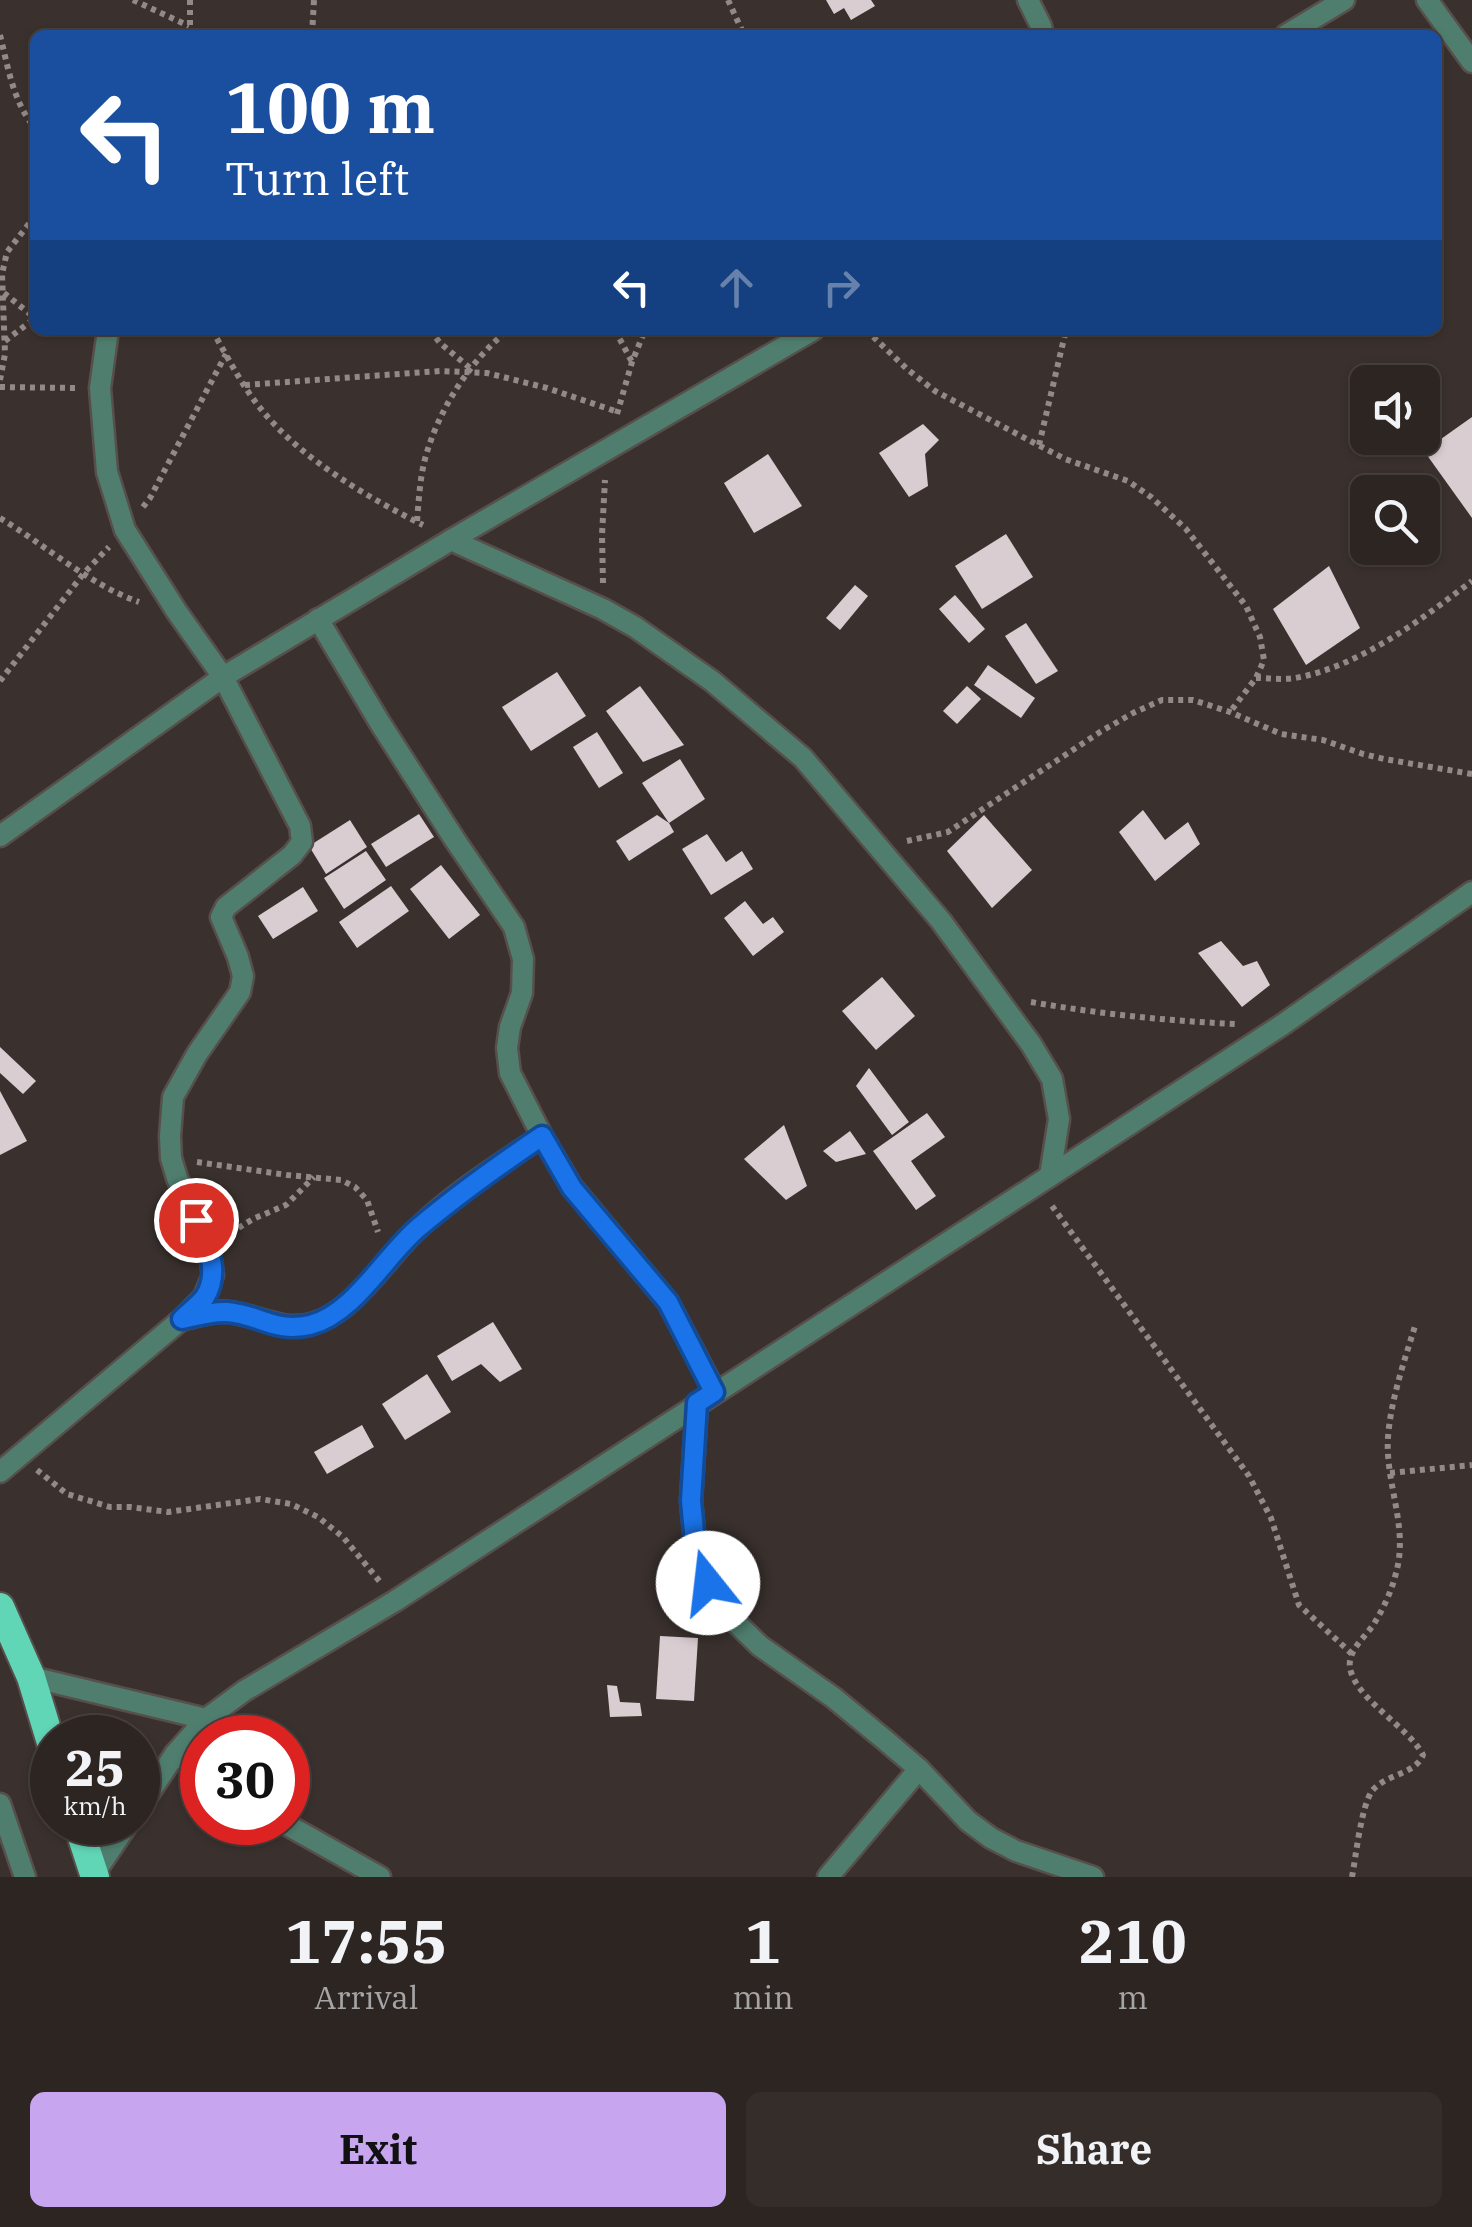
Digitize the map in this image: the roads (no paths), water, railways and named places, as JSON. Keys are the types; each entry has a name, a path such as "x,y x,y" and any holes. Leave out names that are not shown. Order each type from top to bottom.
{"highway":[{"path":"0,1607 42,1715"},
{"path":"84,1845 94,1876"}],"street":[{"path":"1028,0 1042,30"},
{"path":"1294,30 1344,0"},
{"path":"1427,0 1472,62"},
{"path":"0,1472 204,1298 214,1276 209,1249 172,1158 173,1098 196,1054 240,992 243,976 221,917 226,907 292,855 302,842 300,826 224,678 125,530 107,472 100,388 107,335"},
{"path":"0,836 224,678 318,619 804,335"},
{"path":"451,540 635,627 712,681 804,758 942,920 1032,1044 1052,1079 1059,1119 1043,1180"},
{"path":"318,619 390,740 514,927 524,959 522,992 507,1048 510,1072 542,1136 572,1188 668,1302 706,1398 691,1501 697,1562 718,1605 760,1646 834,1698 919,1768 968,1821 991,1838 1016,1851 1092,1877"},
{"path":"210,1715 244,1690 395,1601 1282,1025 1472,892"},
{"path":"182,1319 228,1312 271,1325 315,1324 347,1303 413,1232 467,1188 542,1136"},
{"path":"30,1677 193,1715"},
{"path":"160,1777 180,1748"},
{"path":"175,1754 180,1757"},
{"path":"828,1877 919,1768"},
{"path":"0,1804 25,1877"},
{"path":"310,1838 380,1877"},
{"path":"94,1876 114,1845"}]}
